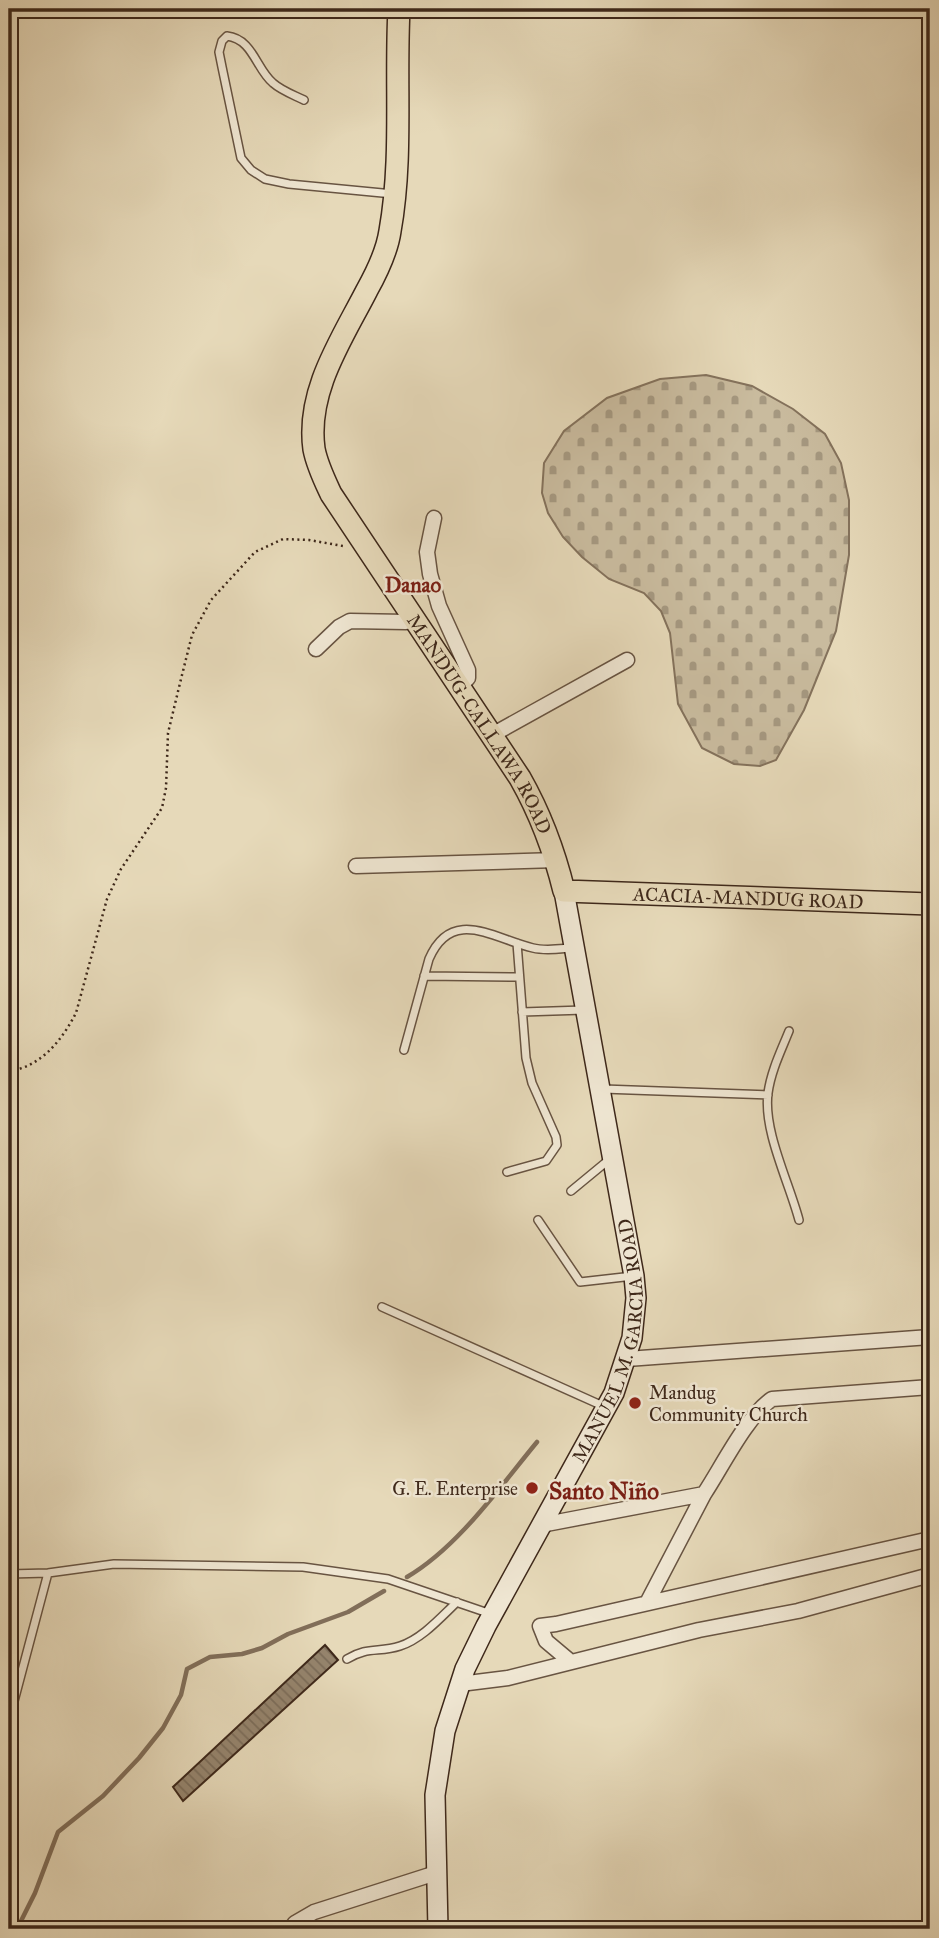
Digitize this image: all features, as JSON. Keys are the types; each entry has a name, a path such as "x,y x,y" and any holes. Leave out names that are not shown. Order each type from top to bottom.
{"main road":[{"name":"MANDUG-CALLAWA ROAD","path":"399,9 395,194 390,234 379,267 325,374 314,421 314,448 331,494 460,686 538,810 557,860 564,891"},
{"name":"ACACIA-MANDUG ROAD","path":"564,891 930,904"},
{"name":"MANUEL M. GARCIA ROAD","path":"438,1929 435,1795 445,1731 460,1684 492,1614 607,1408 627,1359 635,1319 634,1276 564,891"}],"street":[{"path":"434,518 427,552 428,564 439,606 468,670 468,678 460,686"},
{"path":"316,649 350,621 406,622 414,618"},
{"path":"492,735 627,660"},
{"path":"356,866 557,860"},
{"path":"627,1359 930,1337"},
{"path":"647,1603 704,1494 761,1406 772,1399 930,1387"},
{"path":"541,1525 704,1494"},
{"path":"571,1662 546,1641 540,1626 930,1539"},
{"path":"460,1684 508,1678 699,1630 797,1611 930,1575"},
{"path":"291,1929 295,1923 314,1912 436,1872"}],"lane":[{"path":"304,100 272,83 243,42 227,36 222,41 219,52 241,158 251,170 265,178 289,184 395,194"},
{"path":"404,1050 435,944 445,934 455,930 472,930 546,950 574,948"},
{"path":"507,1172 546,1161 557,1145 532,1083 527,1058 516,943"},
{"path":"424,976 519,976"},
{"path":"522,1012 584,1010"},
{"path":"789,1031 772,1076 768,1095 770,1130 799,1220"},
{"path":"599,1089 768,1095"},
{"path":"571,1191 612,1158"},
{"path":"538,1220 580,1282 634,1276"},
{"path":"382,1307 607,1408"},
{"path":"9,1574 48,1573 126,1564 303,1567 388,1579 492,1614"},
{"path":"9,1720 48,1573"},
{"path":"347,1659 366,1650 401,1646 432,1625 457,1602"}],"path":[{"path":"9,1071 24,1068 40,1059 68,1029 76,1013 107,899 121,869 162,808 166,788 168,733 192,635 211,600 255,552 283,539 334,543 370,553"}],"green space":[{"path":"706,375 752,386 793,409 825,434 841,463 849,500 849,555 836,631 804,710 776,760 760,766 734,764 702,748 678,704 670,633 661,611 644,593 609,579 582,557 563,537 548,513 542,493 544,463 564,431 607,398 660,379"}],"building":[{"path":"325,1645 338,1660 183,1801 173,1787"}],"waterway":[{"path":"407,1577 461,1533 537,1442"},
{"path":"17,1929 35,1893 58,1832 103,1796 163,1728 181,1695 187,1669 210,1657 242,1654 262,1648 288,1634 348,1612 384,1591"}],"place":[{"name":"Mandug Community Church","path":"635,1403"},
{"name":"G. E. Enterprise","path":"532,1488"}],"district":[{"name":"Danao","path":"413,585"},
{"name":"Santo Niño","path":"604,1491"}]}
